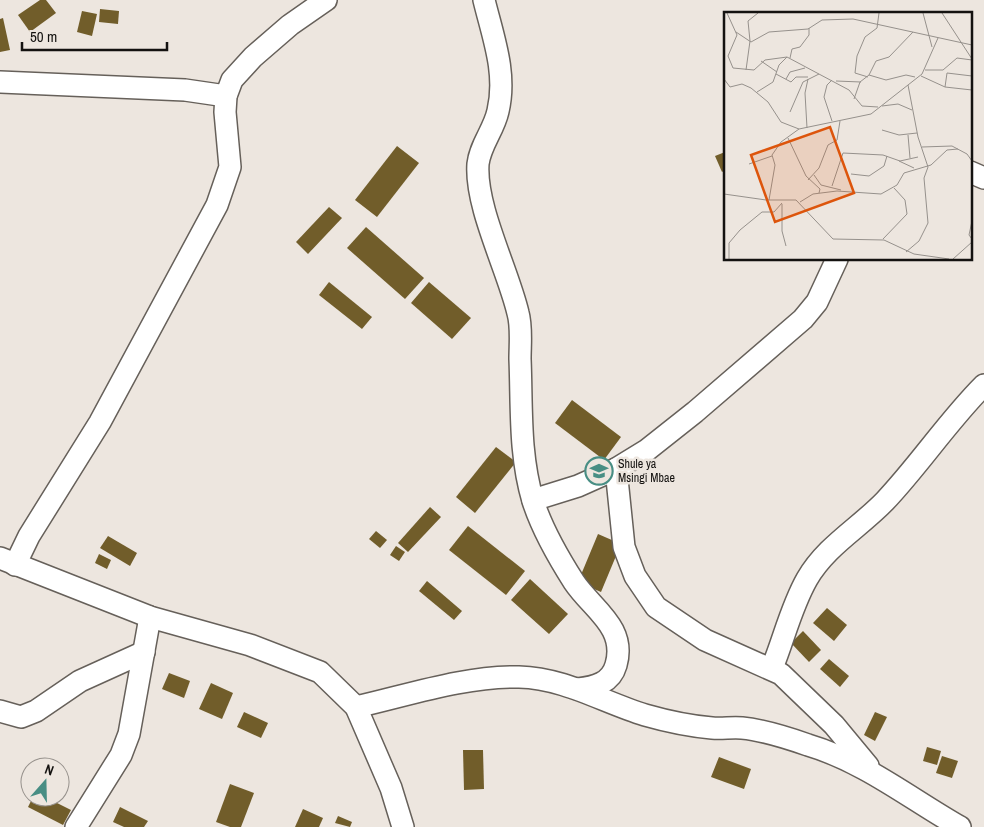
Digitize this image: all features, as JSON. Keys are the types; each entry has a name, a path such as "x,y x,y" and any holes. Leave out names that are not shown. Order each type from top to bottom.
{"street":[{"path":"326,0 290,25 253,57 232,80 226,96 225,112 230,167 217,205 100,422 29,536 7,561 150,616 250,645 299,662 320,672 356,707 391,788 403,827"},
{"path":"484,0 502,78 498,112 484,143 478,164 486,213 519,315 522,442 533,500 541,523 575,584 606,619 620,648 615,670 608,680 596,687 578,689"},
{"path":"0,82 185,90 226,96"},
{"path":"972,173 984,178"},
{"path":"533,500 578,486 616,469 673,431 803,319 817,302 837,260"},
{"path":"772,668 807,579 829,549 884,502 956,414 984,385"},
{"path":"616,469 624,548 635,576 656,607 704,640 742,658 772,668 786,678 834,725 872,772"},
{"path":"76,827 121,755 126,741 150,616"},
{"path":"0,711 21,717 36,711 80,681 144,652"},
{"path":"356,707 485,678 520,677 553,681 578,689 610,704 647,715 713,729 742,728 807,744 848,759 872,772 960,827"}],"building":[{"path":"40,0 46,0 56,13 30,32 18,15"},
{"path":"100,9 119,11 118,24 99,22"},
{"path":"82,11 97,14 92,36 77,32"},
{"path":"3,18 10,50 0,52 0,19"},
{"path":"397,146 419,163 377,217 355,200"},
{"path":"724,152 724,171 722,172 715,156"},
{"path":"329,207 342,218 308,254 296,242"},
{"path":"366,227 424,278 405,299 347,248"},
{"path":"329,282 372,317 362,329 319,295"},
{"path":"429,282 471,318 452,339 411,303"},
{"path":"572,400 621,437 604,460 555,423"},
{"path":"496,447 516,462 475,513 456,497"},
{"path":"430,507 441,517 408,552 398,543"},
{"path":"468,526 525,571 506,595 449,550"},
{"path":"376,531 387,540 380,548 369,539"},
{"path":"598,534 621,544 601,592 578,582"},
{"path":"108,536 137,553 130,566 100,548"},
{"path":"396,546 405,552 399,561 390,555"},
{"path":"99,554 111,560 107,569 95,563"},
{"path":"530,579 568,614 549,634 511,600"},
{"path":"427,581 462,611 454,620 419,591"},
{"path":"827,608 847,625 834,641 813,623"},
{"path":"803,631 821,650 809,662 791,643"},
{"path":"829,659 849,676 840,687 820,669"},
{"path":"169,673 190,681 184,698 162,689"},
{"path":"211,683 233,693 222,719 199,709"},
{"path":"244,712 268,723 261,738 237,727"},
{"path":"875,712 887,717 875,741 864,735"},
{"path":"927,747 941,751 937,765 923,761"},
{"path":"463,750 483,750 484,789 464,790"},
{"path":"942,756 958,761 952,778 936,773"},
{"path":"719,757 751,769 744,789 711,777"},
{"path":"230,784 254,793 241,827 230,827 216,822"},
{"path":"28,807 65,807 71,810 63,825"},
{"path":"120,807 148,821 144,827 124,827 113,822"},
{"path":"303,809 323,818 319,827 295,827"},
{"path":"338,816 352,822 350,827 335,823"}],"place":[{"name":"Shule ya Msingi Mbae","path":"599,471"}]}
